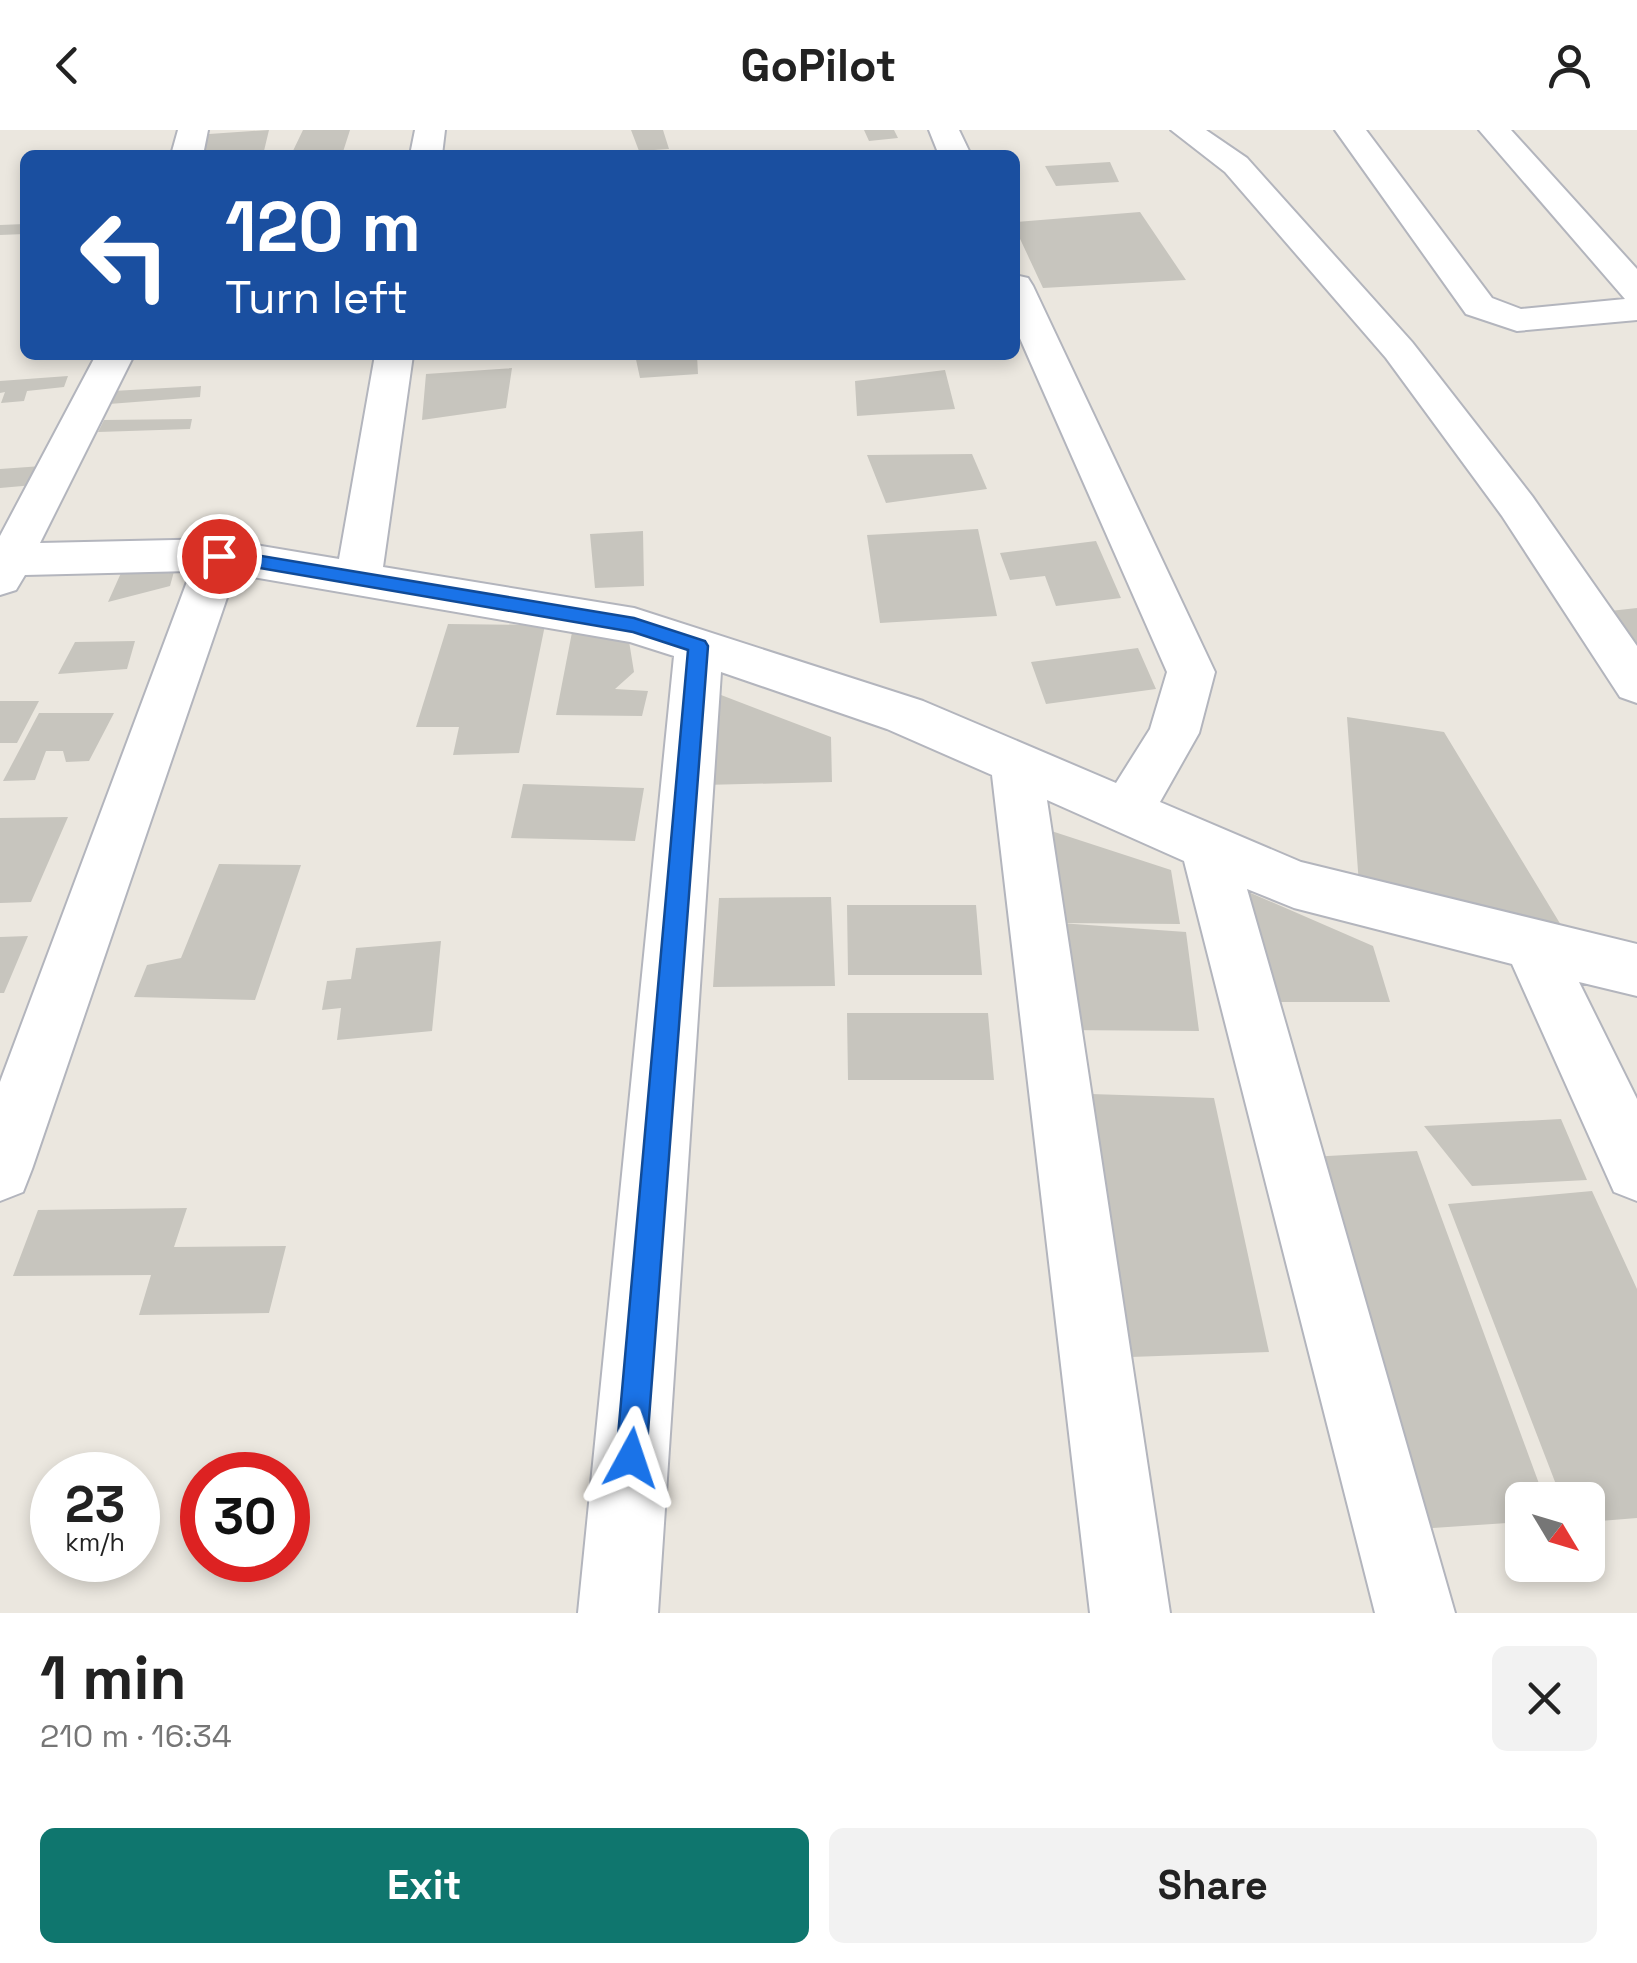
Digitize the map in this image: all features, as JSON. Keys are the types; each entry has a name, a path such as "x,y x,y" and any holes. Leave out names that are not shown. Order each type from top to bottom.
{"street":[{"path":"1186,130 1236,166 1399,350 1517,506 1637,684"},
{"path":"1350,130 1479,306 1517,320 1633,311"},
{"path":"1494,130 1633,311"},
{"path":"1020,297 1192,672 1174,734 1128,812"},
{"path":"4,567 111,360"},
{"path":"358,579 393,360"},
{"path":"4,567 219,556 634,625 905,715 1294,884 1637,970"},
{"path":"0,1169 219,556"},
{"path":"618,1613 698,646"},
{"path":"1016,763 1130,1613"},
{"path":"1208,847 1415,1613"},
{"path":"1532,944 1637,1168"}],"building":[{"path":"269,130 264,150 204,150 209,134"},
{"path":"303,130 350,130 344,150 293,150"},
{"path":"631,130 663,130 669,149 639,150"},
{"path":"864,130 894,130 898,138 869,141"},
{"path":"1110,162 1119,182 1056,186 1045,166"},
{"path":"1140,212 1186,280 1043,288 1020,239 1020,222"},
{"path":"20,224 20,234 0,235 0,225"},
{"path":"636,360 697,360 698,374 640,378"},
{"path":"512,368 506,408 422,420 426,374"},
{"path":"945,370 955,409 857,416 855,381"},
{"path":"68,376 64,387 27,391 24,401 1,403 5,392 0,393 0,381"},
{"path":"201,386 200,397 109,404 113,391"},
{"path":"192,419 190,429 98,432 104,420"},
{"path":"972,454 987,489 886,503 867,455"},
{"path":"42,466 34,485 0,488 0,469"},
{"path":"978,529 997,616 880,623 867,535"},
{"path":"643,531 644,586 595,588 590,534"},
{"path":"1096,541 1121,598 1056,606 1045,576 1010,580 1000,553"},
{"path":"180,550 170,586 108,602 125,564"},
{"path":"1637,608 1637,659 1601,612"},
{"path":"448,624 545,625 519,753 453,755 459,727 416,727"},
{"path":"573,627 628,635 634,672 615,689 648,691 642,716 556,715"},
{"path":"135,641 127,669 58,674 75,642"},
{"path":"1138,648 1156,689 1046,704 1031,662"},
{"path":"708,690 831,737 832,782 703,785"},
{"path":"0,701 39,701 17,743 0,743"},
{"path":"39,713 114,713 89,761 66,762 63,751 46,751 35,780 3,781"},
{"path":"1347,717 1444,732 1567,935 1360,899"},
{"path":"523,784 644,788 635,841 511,838"},
{"path":"68,817 31,902 0,903 0,818"},
{"path":"1036,826 1171,870 1180,924 1060,923 1186,932 1199,1031 1058,1030"},
{"path":"219,864 301,865 255,1000 134,997 147,965 181,958"},
{"path":"1230,884 1373,946 1390,1002 1258,1002"},
{"path":"831,897 835,986 713,987 719,898"},
{"path":"847,905 976,905 982,975 848,975"},
{"path":"28,936 4,993 0,993 0,937"},
{"path":"441,941 432,1031 337,1040 341,1008 322,1010 327,981 351,979 356,948"},
{"path":"847,1013 988,1013 994,1080 848,1080"},
{"path":"1060,1093 1214,1098 1269,1352 1103,1358"},
{"path":"1561,1119 1587,1180 1472,1186 1424,1126"},
{"path":"1417,1151 1538,1482 1505,1482 1505,1523 1418,1529 1310,1157"},
{"path":"1592,1191 1637,1289 1637,1518 1605,1521 1605,1482 1555,1482 1448,1204"},
{"path":"187,1208 174,1247 286,1246 269,1313 139,1315 151,1275 13,1276 38,1210"}],"route":[{"path":"219,556 634,625 698,646 631,1458"}]}
